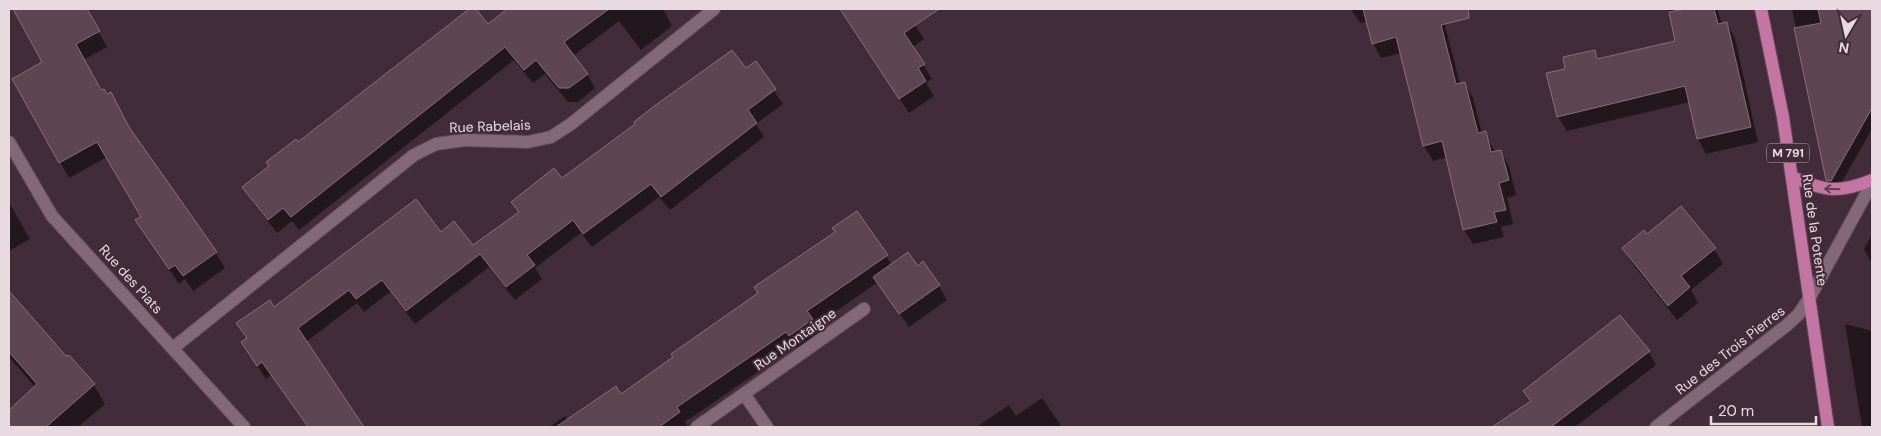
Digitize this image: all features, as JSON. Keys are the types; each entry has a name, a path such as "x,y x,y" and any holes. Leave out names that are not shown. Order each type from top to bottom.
{"main road":[{"name":"Rue de la Potente","path":"1761,9 1783,117 1828,427"},
{"path":"1792,177 1814,187 1830,190 1853,188 1872,182"}],"street":[{"name":"Rue Rabelais","path":"173,348 414,155 436,144 465,140 528,142 551,137 571,124 714,9"},
{"name":"Rue des Piats","path":"9,142 52,216 244,427"},
{"name":"Rue des Trois Pierres","path":"1656,427 1798,315 1809,299 1872,182"},
{"name":"Rue Montaigne","path":"697,427 864,309"},
{"path":"744,394 767,427"}],"building":[{"path":"13,9 87,9 100,31 76,44 101,90 104,89 107,94 111,92 129,127 217,252 183,276 175,265 169,269 135,220 141,217 97,142 59,163 12,79 42,62"},
{"path":"469,9 476,9 488,24 507,9 609,9 564,42 588,74 569,88 559,88 536,60 524,70 505,47 291,217 283,208 268,220 242,187 269,166 266,162 296,139 298,142"},
{"path":"840,9 939,9 904,33 925,64 918,68 926,81 899,99"},
{"path":"1363,9 1468,9 1469,18 1441,25 1456,84 1465,82 1478,133 1486,131 1491,152 1501,150 1509,180 1499,183 1506,210 1494,212 1497,222 1463,230 1442,141 1423,146 1396,37 1372,44"},
{"path":"1685,9 1714,9 1718,24 1727,22 1751,127 1697,139 1685,86 1557,117 1546,73 1565,69 1563,57 1595,50 1597,59 1675,41 1669,12"},
{"path":"1818,9 1872,9 1872,108 1831,181 1826,180 1794,28 1821,23"},
{"path":"732,50 746,68 756,61 776,89 748,110 757,123 661,197 651,184 583,234 573,220 527,255 535,265 506,287 480,254 406,311 382,280 356,299 349,290 298,328 364,427 308,427 262,362 257,366 241,342 247,338 236,323 270,300 274,307 416,199 441,232 454,221 473,245 519,212 511,202 554,168 562,178 635,124 634,122 653,107"},
{"path":"1681,206 1716,248 1681,276 1690,287 1668,306 1622,248 1644,230 1647,234"},
{"path":"857,211 888,255 807,311 813,319 789,336 786,332 677,407 680,412 659,427 556,427 616,386 621,394 673,357 671,354 758,293 754,287 835,232 832,228"},
{"path":"908,252 918,266 923,261 940,285 899,314 873,277"},
{"path":"9,291 66,356 69,355 95,384 46,427 9,427 9,410 37,384 9,352"},
{"path":"1620,315 1650,351 1551,427 1492,427 1531,401 1523,391"}]}
